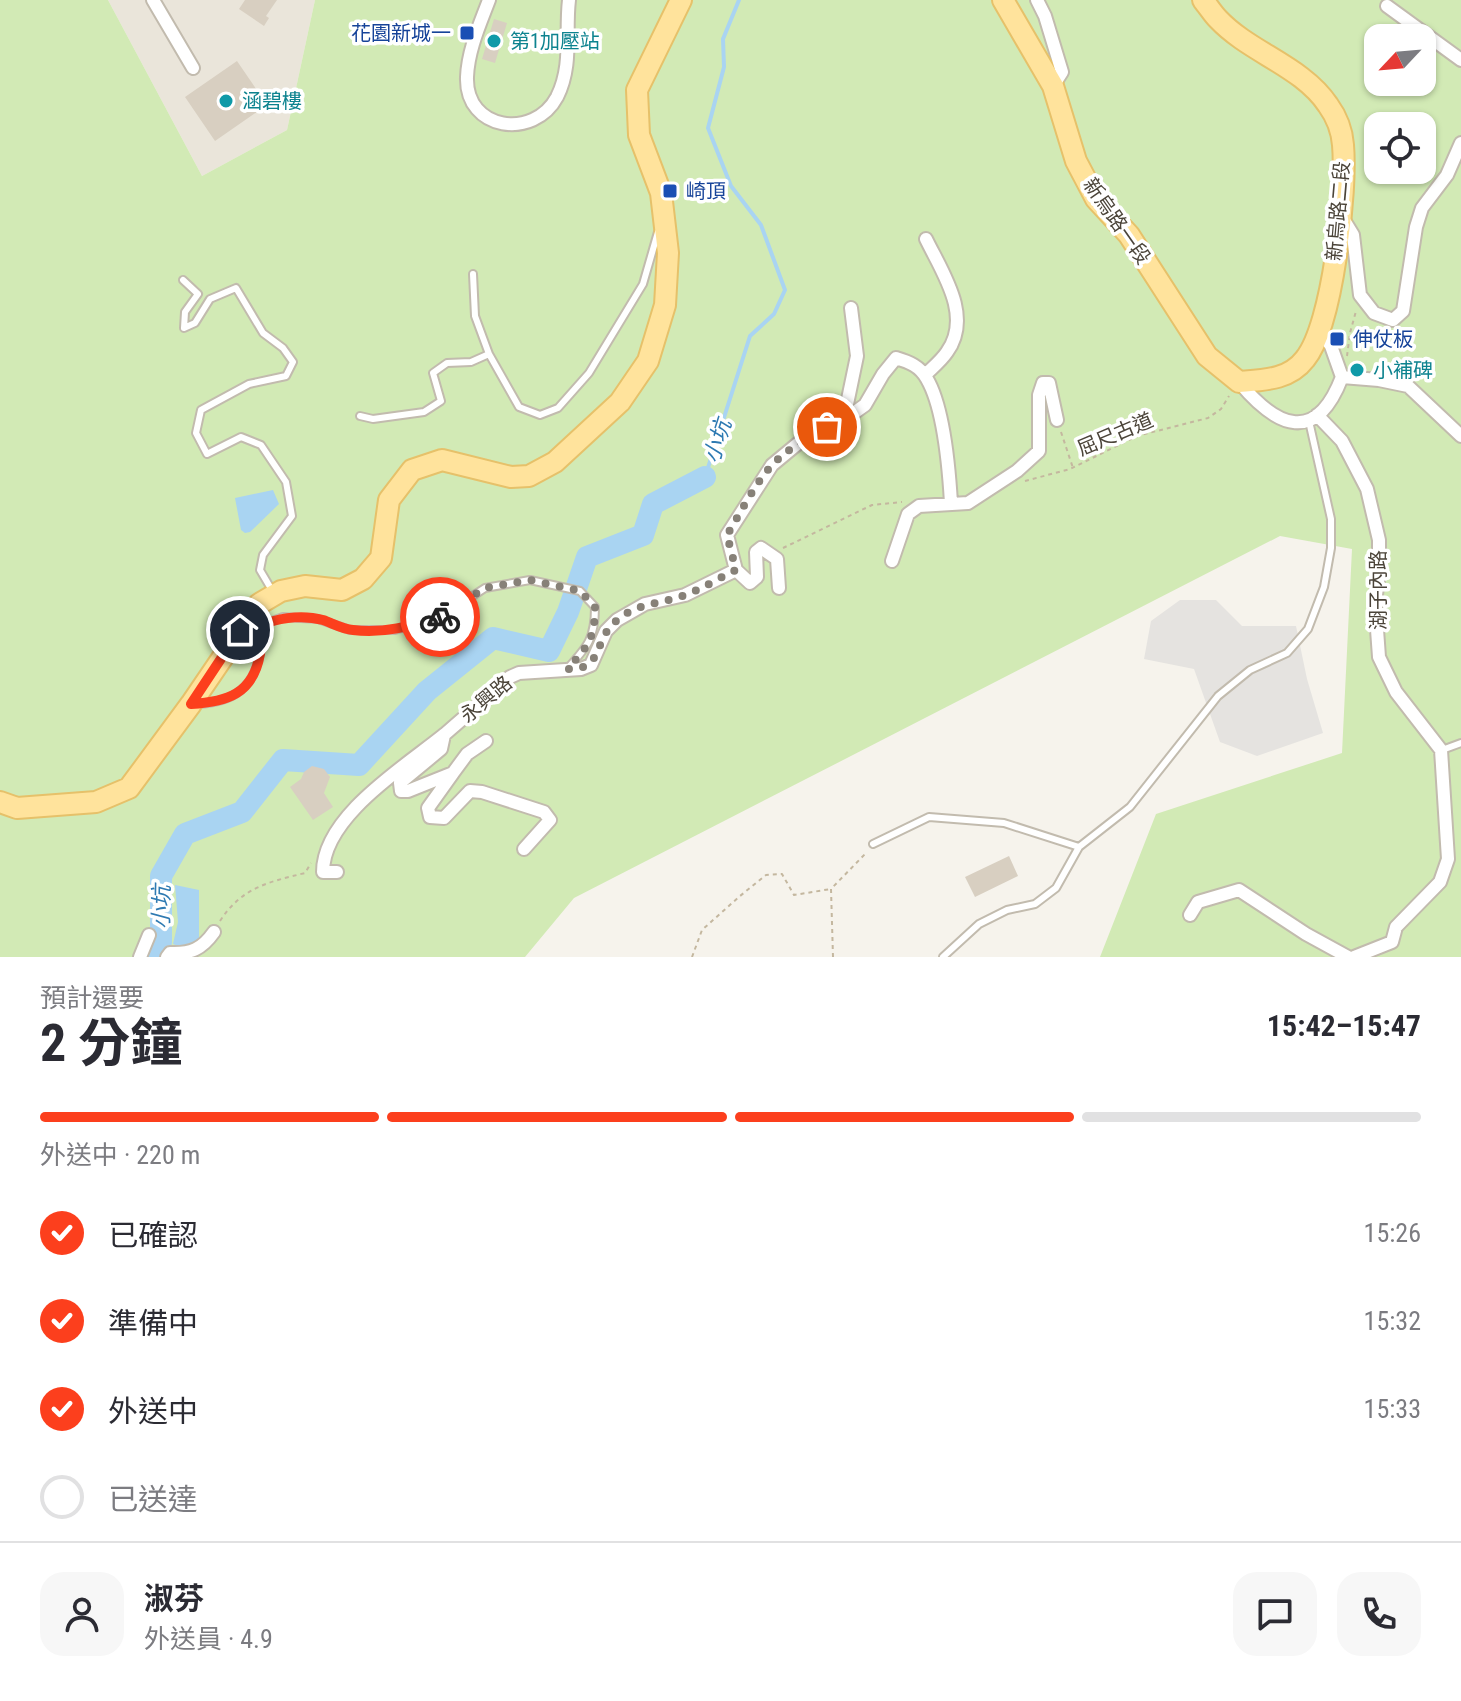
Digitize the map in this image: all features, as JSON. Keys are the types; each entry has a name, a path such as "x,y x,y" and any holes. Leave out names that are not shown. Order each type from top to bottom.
{"main road":[{"path":"0,802 17,808 96,802 129,788 259,604 275,595 305,586 342,590 363,579 381,558 389,500 412,470 442,460 511,477 529,476 555,462 620,402 648,361 665,305 668,253 661,193 639,135 637,90 681,0"},
{"name":"新烏路一段","path":"1003,0 1053,86 1076,161 1096,199 1129,235 1207,356 1239,382"},
{"name":"新烏路二段","path":"1203,0 1219,21 1316,88 1339,125 1343,144 1340,214 1329,301 1320,331 1305,359 1287,375 1239,382"}],"street":[{"path":"153,0 193,68"},
{"path":"489,0 475,37 467,78 473,104 494,123 519,124 541,115 556,99 567,68 569,0"},
{"path":"1037,0 1062,72 1053,86"},
{"path":"1387,6 1461,60"},
{"path":"1340,214 1353,235 1360,295 1374,313 1393,320 1403,311 1416,227 1422,208 1447,175 1461,143"},
{"path":"925,375 949,351 957,325 956,299 926,239"},
{"path":"827,427 847,404 857,356 851,308"},
{"path":"1239,382 1255,402 1286,422 1313,418 1335,396 1342,377 1331,346 1320,331"},
{"path":"779,588 777,559 761,548 756,552 757,577 750,583 736,570 727,535 772,465 801,441 844,420 865,405 896,358 913,364 925,375 941,424 950,474 951,503"},
{"path":"1342,377 1408,386 1461,436"},
{"path":"892,561 908,514 919,506 968,503 988,492 1039,451 1039,395 1043,383 1049,383 1057,420"},
{"name":"湖子內路","path":"1313,418 1342,441 1367,489 1379,540 1375,602 1379,657 1396,692 1441,750"},
{"name":"永興路","path":"337,872 323,872 323,858 330,840 372,789 444,735 510,677 519,673 581,669 591,665 606,631 617,620 645,604 685,595 736,570"},
{"path":"444,735 441,749 400,783 401,791 453,773"},
{"path":"486,741 467,754 428,808 430,817 444,818 470,791 544,812 550,820 524,849"},
{"path":"1190,915 1198,902 1239,890 1306,934 1351,957 1392,942 1396,927 1440,882 1448,859 1441,750"},
{"path":"167,957 170,953 188,954 204,945 214,932"},
{"path":"140,957 149,935"}],"lane":[{"path":"473,274 475,316 489,354 519,407 540,415 558,408 589,373 643,284 664,218"},
{"path":"183,280 198,294 185,312 184,328 195,323 210,299 236,288 263,333 283,348 293,362 286,376 249,384 201,410 196,433 207,454 241,437 261,445 286,482 292,516 263,555 260,570 275,595"},
{"path":"360,416 373,419 424,412 441,401 433,373 447,363 471,362 489,354"},
{"path":"943,957 979,924 1007,910 1035,904 1056,888 1079,847 1130,807 1218,696 1250,670 1287,653 1308,629 1324,587 1331,548 1331,519 1313,418"},
{"path":"191,704 234,697 251,681 260,654 260,637 267,623 283,617 318,619 350,630 395,630 440,617 485,588 530,580 580,591 595,607 595,626 589,646 567,669"},
{"path":"1441,750 1461,743"},
{"path":"873,844 929,817 1004,823 1079,847"}],"path":[{"path":"1342,377 1360,295"},
{"name":"屈尺古道","path":"1017,483 1073,468 1137,436 1208,418 1221,409 1239,382"},
{"path":"1057,420 1073,468"},
{"path":"771,554 872,505 899,501 919,506"},
{"path":"692,957 702,930 766,875 782,874 794,895 831,889 873,844"},
{"path":"214,932 229,908 255,886 305,873 311,863"},
{"path":"831,889 833,957"}],"shaded area":[{"path":"108,0 315,0 287,130 202,176"},
{"path":"1180,600 1216,600 1242,626 1296,626 1323,733 1257,756 1220,742 1194,669 1144,659 1151,621"}],"green space":[{"path":"0,0 108,0 202,176 287,130 315,0 1461,0 1461,957 1100,957 1156,814 1342,753 1352,549 1280,536 574,898 525,957 0,957"}],"water":[{"path":"273,490 279,504 250,532 245,533 241,530 235,498"},
{"path":"175,885 199,890 199,938 183,948 173,944 178,922"}],"building":[{"path":"245,0 277,0 266,16 269,18 264,26 239,9"},
{"name":"第1加壓站","path":"494,19 507,23 495,63 482,59"},
{"name":"涵碧樓","path":"237,61 267,105 215,141 185,97"},
{"path":"312,766 324,769 330,777 324,793 333,807 313,820 290,787"},
{"path":"1009,856 1018,876 975,897 965,877"}],"waterway":[{"name":"小坑","path":"705,477 750,336 774,314 785,290 761,225 731,186 708,128 724,67 723,39 739,0"},
{"name":"小坑","path":"154,957 161,942 161,876 185,834 242,812 283,760 359,765 427,691 493,638 549,651 568,612 587,557 643,535 653,504 705,477"}],"way so far":[{"path":"440,617 485,588 530,580 580,591 595,607 595,626 589,646 567,669 591,665 606,631 617,620 645,604 685,595 736,570 727,535 742,510 772,465 801,441 827,427"}],"place":[{"name":"花園新城一","path":"467,33"},
{"name":"第1加壓站","path":"494,41"},
{"name":"涵碧樓","path":"226,101"},
{"name":"崎頂","path":"670,191"},
{"name":"伸仗板","path":"1337,339"},
{"name":"小補碑","path":"1357,370"}],"route":[{"path":"240,630 191,704 234,697 251,681 260,654 260,637 267,623 283,617 318,619 350,630 395,630 440,617"}]}
